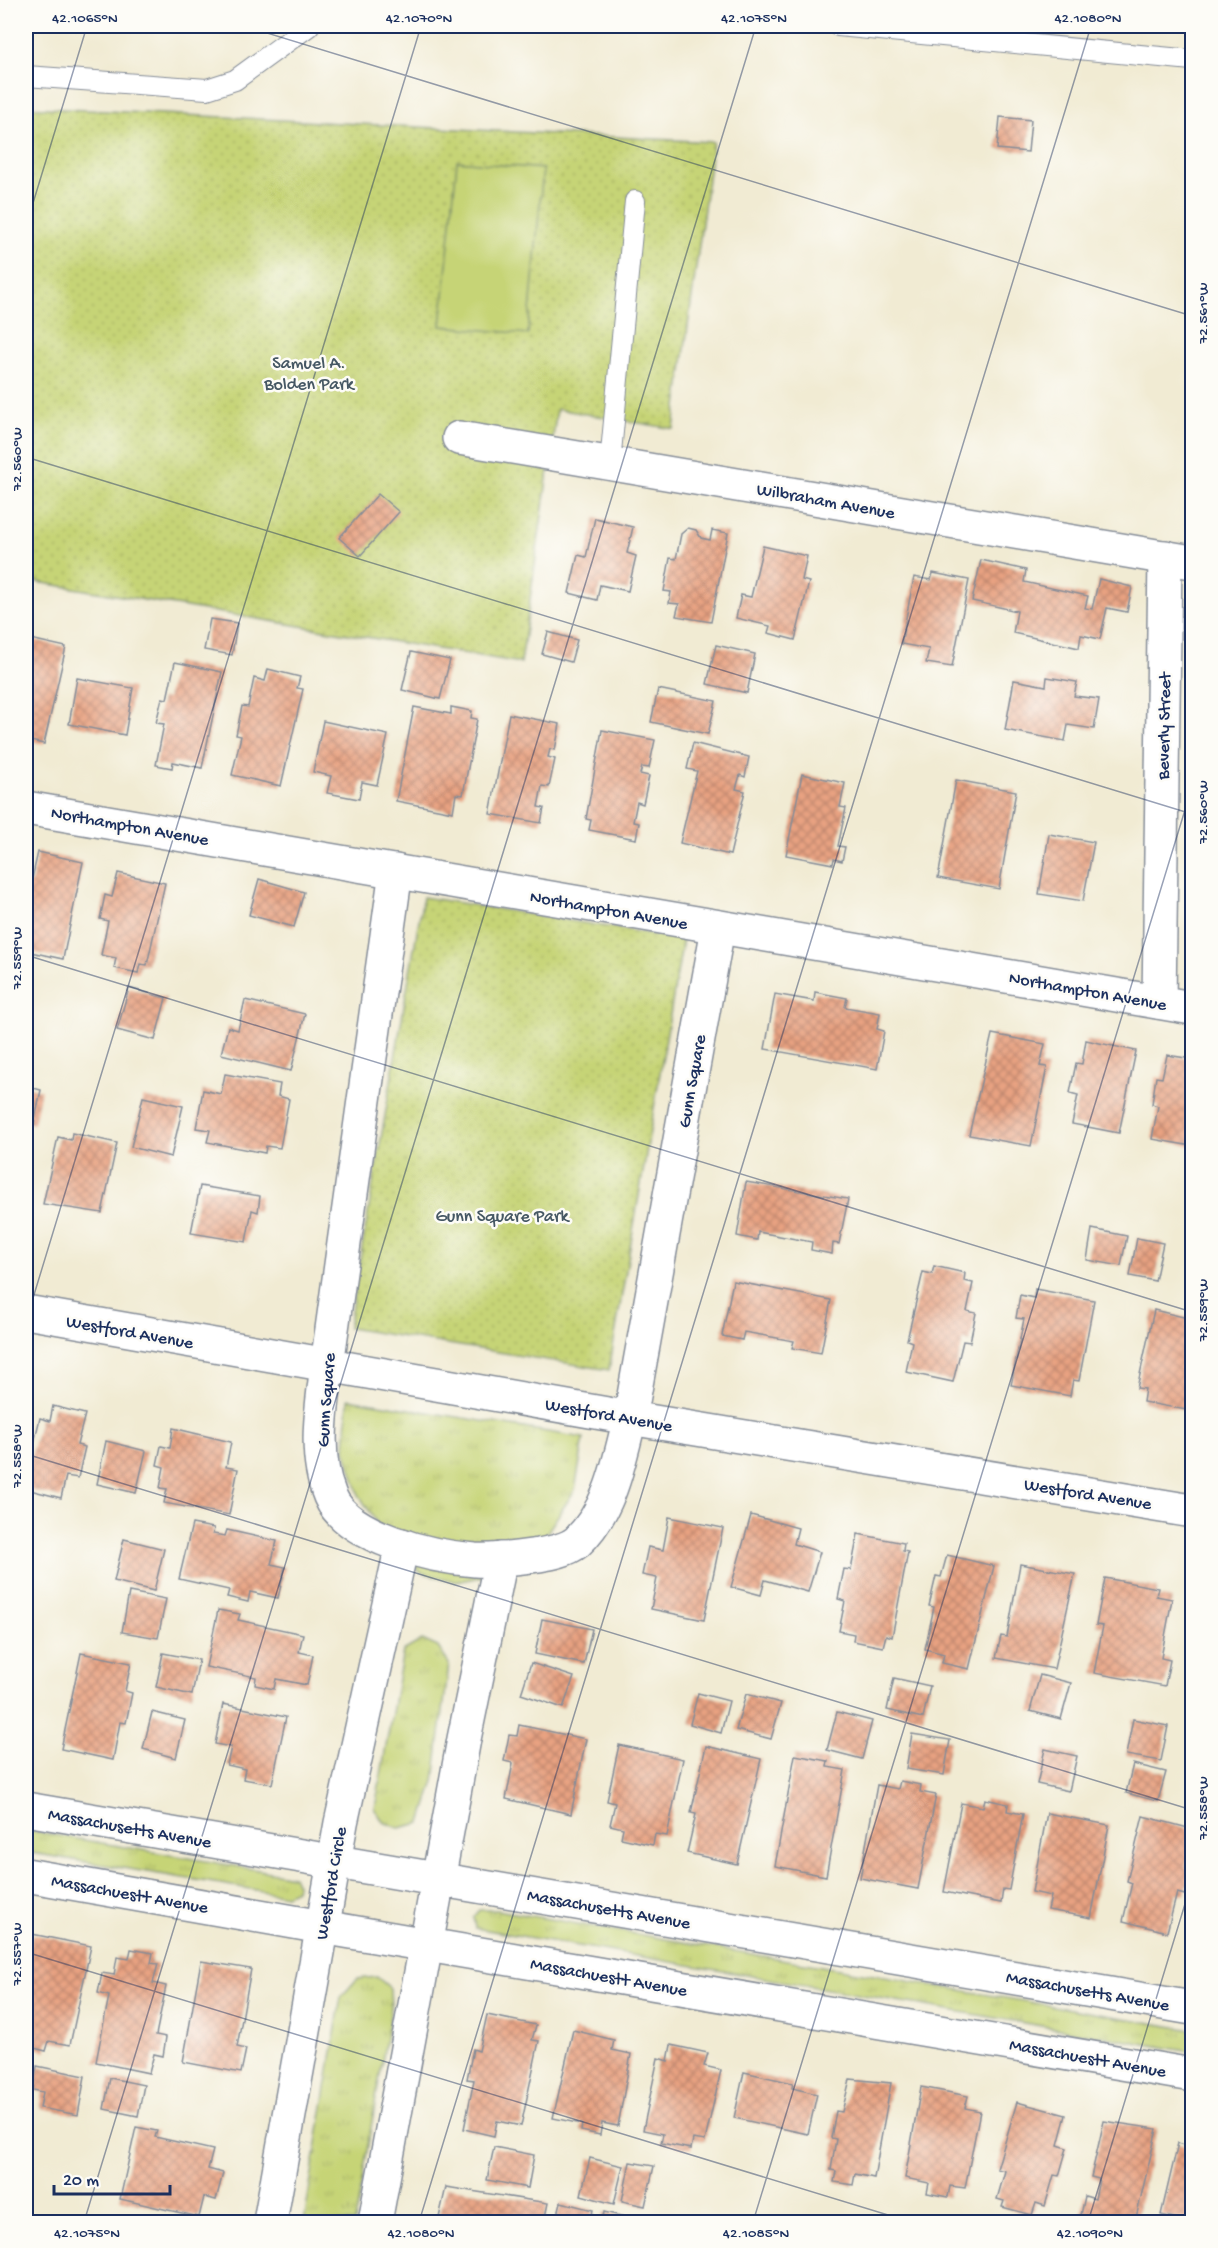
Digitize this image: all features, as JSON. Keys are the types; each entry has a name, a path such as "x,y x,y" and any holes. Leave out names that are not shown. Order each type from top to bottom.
{"street":[{"name":"Wilbraham Avenue","path":"459,438 1179,560"},
{"name":"Beverly Street","path":"1159,1002 1179,560"},
{"name":"Northampton Avenue","path":"26,808 1192,1008"},
{"name":"Gunn Square","path":"396,871 327,1365 320,1448 321,1464 330,1496 338,1510 350,1521 402,1545 448,1557 475,1560 501,1559 560,1550 575,1544 587,1532 605,1501 616,1475 630,1418 718,928"},
{"name":"Westford Avenue","path":"26,1312 630,1418 1192,1511"},
{"name":"Westford Circle","path":"270,2223 334,1862 402,1545"},
{"path":"375,2223 464,1739 501,1559"},
{"name":"Massachusetts Avenue","path":"26,1809 1192,2008"},
{"name":"Massachuestt Avenue","path":"26,1875 1192,2075"}],"lane":[{"path":"26,76 207,89 235,80 309,26"},
{"path":"838,26 1192,60"},
{"path":"610,463 635,201"}],"green space":[{"name":"Samuel A. Bolden Park","path":"26,107 713,142 674,429 557,409 521,663 26,580"},
{"path":"457,161 543,169 528,334 441,326"},
{"name":"Gunn Square Park","path":"423,897 683,939 609,1370 348,1328"},
{"path":"348,1399 584,1438 575,1490 546,1534 522,1557 484,1576 456,1582 420,1572 378,1525 359,1495 345,1450"},
{"path":"422,1640 438,1647 449,1664 434,1781 421,1823 399,1828 383,1822 375,1808 403,1651"},
{"path":"26,1830 293,1876 297,1885 296,1890 286,1895 26,1852"},
{"path":"479,1910 497,1910 1192,2030 1192,2052 475,1928 473,1917"},
{"path":"377,1977 390,1988 391,2009 355,2222 304,2222 341,1997 357,1979"}],"building":[{"path":"1000,117 1031,120 1028,152 997,149"},
{"path":"378,494 399,512 360,556 339,538"},
{"path":"595,518 633,527 627,553 636,556 628,591 600,585 597,600 569,593 578,555 586,557"},
{"path":"688,528 696,530 701,538 710,540 712,530 728,533 711,622 676,616 679,604 669,603 671,592 664,591 670,558 676,559 681,534"},
{"path":"763,546 807,556 802,580 809,582 795,640 768,633 770,626 736,618 741,595 751,597"},
{"path":"981,560 1026,570 1024,582 1088,596 1085,608 1092,609 1099,579 1132,587 1127,612 1107,608 1100,639 1081,635 1079,648 1013,633 1017,611 972,601"},
{"path":"933,573 969,580 952,667 926,663 929,649 901,644 914,577 931,580"},
{"path":"210,619 237,623 232,655 204,650"},
{"path":"548,632 577,640 571,662 542,654"},
{"path":"26,638 66,647 44,744 26,740"},
{"path":"716,645 755,654 747,693 707,684"},
{"path":"411,652 450,660 440,699 402,690"},
{"path":"175,662 222,672 202,768 173,762 172,768 156,765 164,724 156,723 162,698 167,699"},
{"path":"268,669 300,677 297,688 303,689 281,786 232,775 241,736 236,735 242,706 248,707 254,678 265,681"},
{"path":"1047,677 1077,682 1074,696 1099,699 1094,729 1068,725 1065,741 1005,730 1014,680 1046,686"},
{"path":"77,678 133,688 125,735 69,724"},
{"path":"658,689 716,701 708,734 651,722"},
{"path":"414,707 451,714 451,707 472,711 471,718 477,719 463,795 456,794 453,812 396,801"},
{"path":"509,714 560,724 555,750 550,749 548,757 555,759 549,787 542,786 538,807 544,808 541,823 490,814"},
{"path":"323,721 388,735 377,785 362,782 359,799 327,793 331,776 313,772"},
{"path":"602,730 655,740 649,768 642,767 640,774 649,776 643,804 637,802 633,822 639,823 636,839 589,830 591,820 586,819"},
{"path":"693,743 749,757 745,777 740,775 736,789 745,791 730,855 680,843 697,771 687,769"},
{"path":"802,774 845,783 840,807 846,808 838,846 845,847 842,861 834,859 833,864 786,855"},
{"path":"956,780 1016,791 999,889 938,878"},
{"path":"1049,834 1094,842 1083,901 1039,894"},
{"path":"38,852 83,862 63,959 26,951 28,940 26,940 26,882 31,883"},
{"path":"118,873 165,883 147,965 140,964 138,973 114,968 116,958 101,955 108,921 100,919 105,895 112,897"},
{"path":"259,879 304,892 294,927 249,915"},
{"path":"129,988 166,998 155,1040 117,1030"},
{"path":"815,992 847,998 845,1007 880,1013 877,1029 884,1031 877,1069 765,1049 775,994 814,1001"},
{"path":"245,1000 305,1014 291,1071 221,1054 228,1027 238,1030"},
{"path":"992,1034 1045,1044 1040,1066 1047,1067 1031,1146 969,1135"},
{"path":"1086,1040 1136,1051 1119,1133 1072,1124 1078,1095 1070,1093 1076,1063 1082,1064"},
{"path":"1167,1055 1192,1059 1192,1146 1152,1139 1158,1106 1152,1104 1156,1077 1162,1078"},
{"path":"225,1074 280,1084 278,1096 289,1099 280,1148 266,1146 265,1153 207,1142 210,1130 196,1128 203,1090 221,1094"},
{"path":"26,1086 41,1090 34,1124 26,1122"},
{"path":"143,1097 183,1106 171,1157 131,1147"},
{"path":"72,1133 117,1143 102,1213 43,1204 58,1137 71,1140"},
{"path":"746,1182 848,1199 839,1244 833,1243 832,1254 811,1250 812,1242 758,1232 757,1240 737,1236"},
{"path":"200,1186 260,1196 258,1212 252,1210 246,1242 191,1233"},
{"path":"1092,1229 1127,1236 1121,1266 1087,1260"},
{"path":"1137,1238 1163,1243 1155,1281 1130,1276"},
{"path":"934,1266 965,1273 964,1281 973,1283 967,1311 976,1313 970,1342 963,1341 953,1382 906,1372 912,1342 907,1340 923,1272 932,1274"},
{"path":"733,1281 831,1300 821,1353 792,1348 794,1341 744,1332 742,1340 722,1336"},
{"path":"1035,1289 1094,1300 1079,1381 1073,1380 1070,1396 1011,1385 1024,1319 1016,1318 1020,1295 1034,1298"},
{"path":"1154,1310 1192,1319 1192,1384 1186,1410 1143,1402 1145,1389 1137,1388"},
{"path":"53,1406 85,1414 77,1445 85,1447 78,1478 66,1476 61,1498 26,1489 26,1476 40,1418 50,1421"},
{"path":"173,1428 231,1442 226,1467 238,1469 229,1515 164,1503 167,1489 160,1488 164,1467 157,1465 161,1446 170,1448"},
{"path":"106,1441 146,1451 136,1493 97,1484"},
{"path":"751,1515 798,1528 794,1544 820,1552 808,1592 765,1580 761,1595 731,1587"},
{"path":"669,1517 723,1528 704,1620 651,1609 657,1578 642,1575 648,1547 663,1550"},
{"path":"192,1524 214,1528 213,1534 225,1536 227,1530 277,1541 271,1564 285,1567 278,1598 250,1592 248,1602 227,1597 229,1590 179,1579"},
{"path":"858,1534 904,1543 903,1551 908,1552 892,1637 886,1635 883,1647 853,1641 854,1634 839,1631 845,1601 838,1599 844,1569 851,1570"},
{"path":"124,1539 164,1549 154,1591 114,1581"},
{"path":"947,1555 994,1566 969,1669 942,1663 944,1654 925,1649 934,1607 929,1606 936,1576 941,1577"},
{"path":"1020,1564 1075,1574 1054,1669 996,1658 1001,1636 1007,1637"},
{"path":"1105,1578 1158,1588 1156,1596 1172,1599 1161,1658 1170,1660 1165,1686 1094,1673 1103,1626 1096,1625"},
{"path":"129,1592 166,1599 158,1638 122,1632"},
{"path":"218,1610 240,1614 238,1620 303,1634 299,1652 313,1655 307,1685 276,1679 274,1689 255,1685 256,1677 206,1667"},
{"path":"542,1619 592,1629 584,1664 535,1654"},
{"path":"81,1653 131,1663 125,1691 132,1693 126,1723 120,1722 113,1760 61,1749"},
{"path":"163,1653 199,1660 192,1695 156,1687"},
{"path":"531,1663 574,1677 563,1708 521,1694"},
{"path":"1040,1675 1071,1683 1061,1719 1030,1711"},
{"path":"894,1678 930,1686 923,1718 887,1710"},
{"path":"698,1693 729,1701 721,1733 690,1724"},
{"path":"746,1694 781,1703 771,1739 736,1730"},
{"path":"223,1704 286,1717 272,1784 243,1779 245,1769 227,1765 231,1747 215,1744"},
{"path":"152,1712 185,1720 176,1758 143,1749"},
{"path":"837,1712 872,1721 862,1759 827,1750"},
{"path":"1133,1719 1168,1726 1161,1761 1126,1755"},
{"path":"519,1725 586,1739 571,1814 506,1799 513,1763 504,1761 509,1735 517,1736"},
{"path":"912,1734 950,1740 944,1775 906,1769"},
{"path":"619,1745 683,1759 667,1836 655,1834 653,1845 621,1838 623,1828 610,1825 615,1803 607,1801"},
{"path":"706,1746 761,1759 737,1864 687,1853 696,1814 691,1813"},
{"path":"1045,1749 1077,1756 1069,1791 1037,1784"},
{"path":"795,1755 828,1761 827,1767 845,1770 826,1876 775,1866"},
{"path":"1133,1764 1166,1772 1158,1801 1126,1793"},
{"path":"900,1781 921,1785 920,1792 936,1795 918,1889 860,1878 877,1785 898,1789"},
{"path":"985,1799 1008,1804 1007,1811 1023,1814 1009,1890 1003,1889 1001,1903 944,1892 961,1803 983,1807"},
{"path":"1047,1813 1109,1825 1091,1918 1048,1910 1051,1896 1032,1892"},
{"path":"1143,1816 1192,1829 1192,1847 1186,1868 1191,1869 1185,1895 1177,1893 1167,1932 1123,1921 1132,1883 1127,1881"},
{"path":"32,1934 91,1946 70,2045 49,2041 46,2051 26,2046 26,1965"},
{"path":"131,1949 153,1953 151,1963 158,1964 153,1983 166,1986 156,2035 166,2037 163,2056 154,2054 149,2073 96,2062 109,1996 98,1993 102,1973 114,1975 117,1957 129,1959"},
{"path":"201,1961 251,1969 237,2047 246,2049 241,2073 183,2062"},
{"path":"487,2015 536,2025 532,2040 539,2041 521,2126 497,2121 494,2136 464,2129 474,2080 467,2079 473,2049 479,2051"},
{"path":"573,2030 614,2040 612,2050 631,2054 618,2126 602,2123 600,2135 581,2131 582,2124 553,2118"},
{"path":"671,2045 708,2053 704,2066 721,2070 705,2141 693,2139 691,2149 661,2143 663,2134 643,2130 658,2058 668,2061"},
{"path":"37,2066 85,2076 78,2115 40,2108 43,2092 33,2090"},
{"path":"744,2072 793,2083 792,2088 817,2094 808,2134 734,2118"},
{"path":"110,2078 144,2085 138,2116 104,2109"},
{"path":"850,2079 891,2083 874,2178 855,2174 853,2185 834,2182 836,2171 831,2170 836,2139 831,2138 836,2111 842,2112"},
{"path":"921,2087 968,2096 965,2108 980,2111 965,2188 950,2186 948,2197 927,2193 929,2183 905,2178"},
{"path":"1017,2102 1066,2115 1058,2145 1067,2148 1059,2176 1054,2175 1045,2206 1036,2203 1032,2215 1002,2207 1004,2201 997,2199 1005,2171 997,2169"},
{"path":"1104,2121 1157,2129 1135,2222 1113,2222 1081,2215 1085,2196 1095,2199 1099,2179 1091,2177"},
{"path":"136,2127 157,2131 155,2137 213,2150 208,2169 223,2173 216,2200 204,2197 199,2217 120,2199"},
{"path":"1178,2143 1192,2147 1192,2222 1161,2215"},
{"path":"494,2147 534,2155 528,2188 487,2180"},
{"path":"590,2158 623,2166 614,2204 581,2195"},
{"path":"630,2162 654,2166 645,2206 622,2201"},
{"path":"446,2187 548,2203 544,2222 438,2222"},
{"path":"561,2202 593,2210 590,2222 556,2222"},
{"path":"604,2212 646,2222 602,2222"}]}
